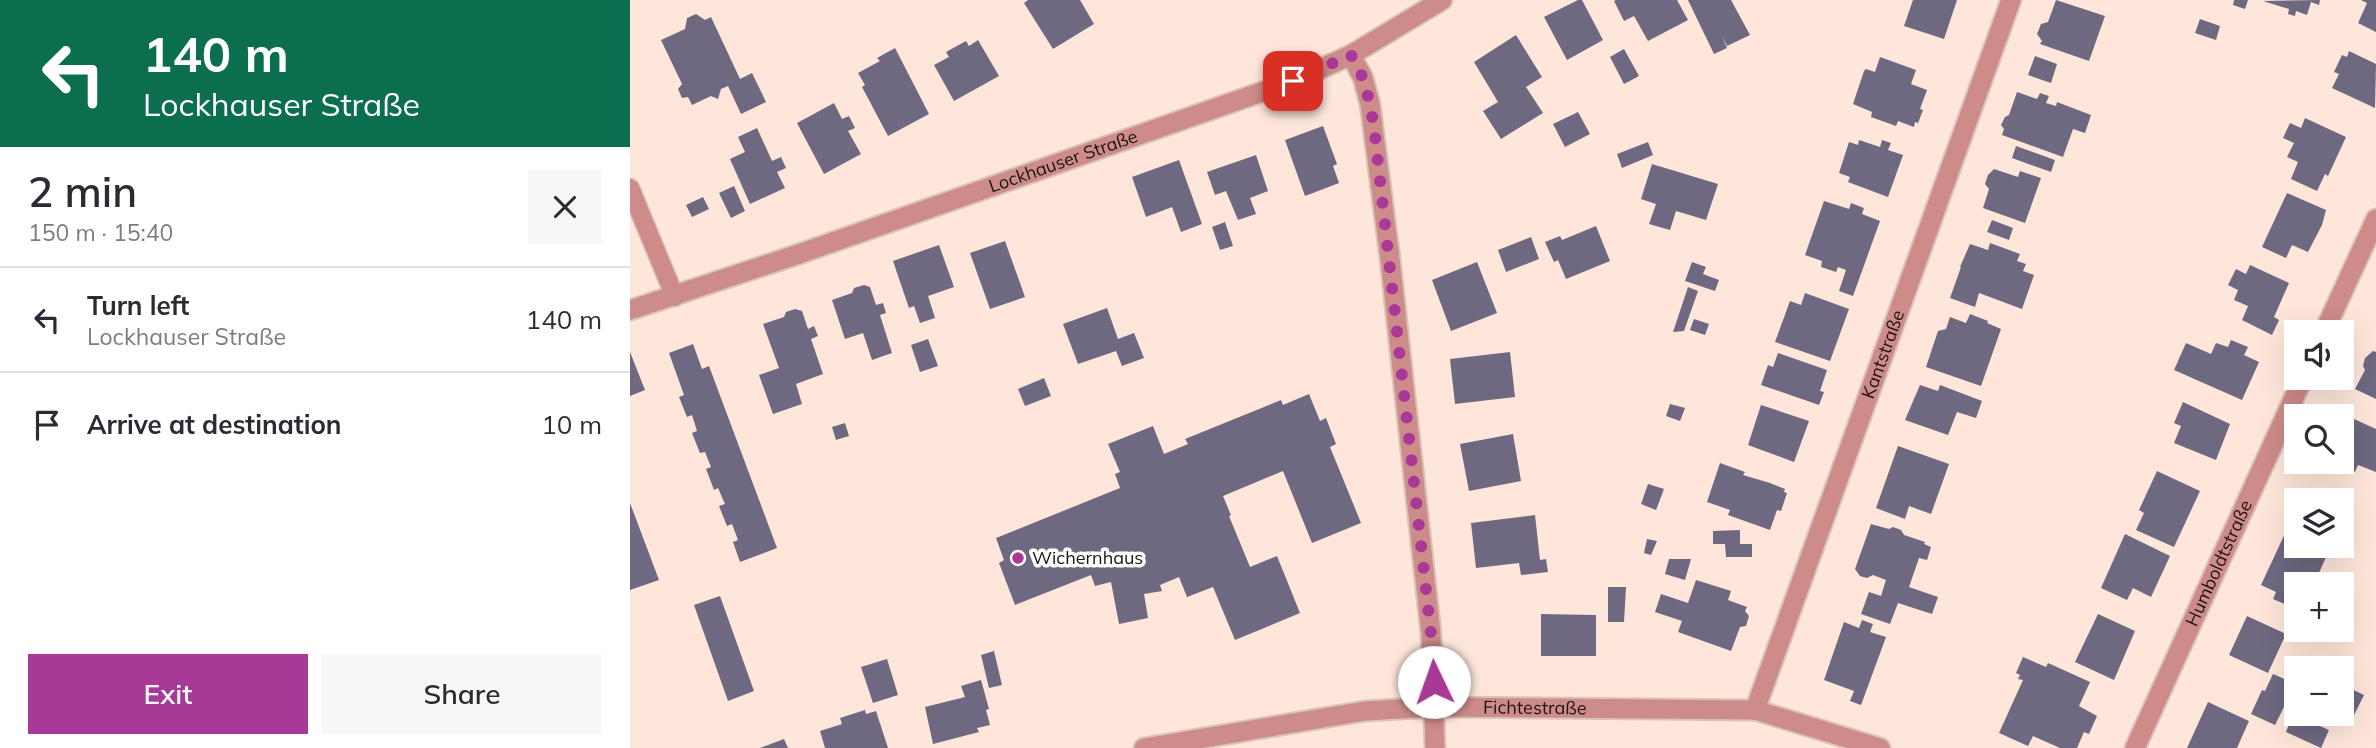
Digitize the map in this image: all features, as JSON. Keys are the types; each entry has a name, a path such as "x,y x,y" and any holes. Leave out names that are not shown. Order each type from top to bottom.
{"street":[{"name":"Lockhauser Straße","path":"630,310 675,297 1293,81 1351,55 1442,0"},
{"name":"Kantstraße","path":"1755,710 2011,0"},
{"path":"1351,55 1363,78 1374,127 1431,634 1435,748"},
{"path":"2330,320 2376,219"},
{"name":"Humboldtstraße","path":"2135,748 2298,390"},
{"name":"Fichtestraße","path":"1144,748 1365,711 1435,707 1755,710 1880,748"}],"lane":[{"path":"630,188 675,297"}],"building":[{"path":"1028,0 1080,0 1094,24 1053,49 1024,3"},
{"path":"1582,0 1603,40 1567,60 1544,17"},
{"path":"1677,0 1688,20 1648,41 1634,16 1624,21 1614,1"},
{"path":"1688,0 1731,0 1750,35 1727,46 1722,36 1727,48 1714,54"},
{"path":"1913,0 1957,0 1944,39 1904,26"},
{"path":"2056,0 2105,16 2089,61 2040,44 2042,41 2037,34 2041,24 2048,22"},
{"path":"2234,0 2248,0 2245,9 2233,5"},
{"path":"2320,0 2319,5 2311,2 2307,15 2296,11 2295,16 2288,14 2289,9 2263,1"},
{"path":"2361,0 2376,0 2376,32 2358,23 2367,3"},
{"path":"696,14 705,20 711,17 740,79 752,73 766,102 741,114 728,86 721,89 718,99 711,96 692,105 688,97 682,98 678,89 682,84 661,40 685,29 687,18"},
{"path":"2200,19 2220,26 2216,40 2195,33"},
{"path":"1516,35 1542,77 1526,87 1543,113 1501,139 1483,111 1498,102 1474,62"},
{"path":"978,40 999,76 954,101 934,65 949,57 946,52 966,41 969,46"},
{"path":"895,48 929,114 888,136 862,87 865,85 858,73 880,61 877,58"},
{"path":"1624,49 1639,76 1624,84 1610,57"},
{"path":"2349,51 2376,64 2375,108 2332,88 2339,74 2334,72 2342,55 2347,57"},
{"path":"2035,56 2057,64 2051,83 2028,75"},
{"path":"1880,57 1916,70 1911,84 1927,90 1920,109 1923,110 1914,127 1898,121 1896,126 1871,117 1872,112 1853,104 1864,71 1866,69 1875,72"},
{"path":"2017,92 2037,99 2040,93 2049,96 2046,103 2056,106 2057,102 2091,115 2085,133 2073,129 2063,157 2002,135 2004,129 2001,125 2009,115"},
{"path":"834,103 842,119 849,116 855,128 848,131 861,154 824,174 797,123"},
{"path":"1578,112 1590,134 1565,147 1553,124"},
{"path":"2305,118 2346,137 2328,176 2325,174 2317,191 2291,179 2298,162 2287,157 2294,143 2283,138 2290,123 2301,128"},
{"path":"1323,126 1337,164 1333,166 1339,183 1305,196 1285,140"},
{"path":"757,128 772,161 781,157 786,168 777,172 785,188 750,204 730,159 745,152 738,137"},
{"path":"1859,140 1880,147 1882,140 1891,143 1888,150 1903,155 1888,197 1848,182 1850,177 1839,173 1849,142 1858,145"},
{"path":"1648,142 1653,155 1622,168 1617,154"},
{"path":"2016,146 2055,160 2051,172 2012,158"},
{"path":"1256,155 1268,191 1250,198 1256,214 1238,220 1226,191 1215,195 1207,172"},
{"path":"1179,160 1202,224 1181,232 1172,207 1146,217 1132,177"},
{"path":"1652,164 1718,184 1706,220 1676,211 1670,230 1649,224 1656,204 1641,199"},
{"path":"1994,169 2018,177 2020,171 2041,178 2025,223 1983,208 1989,189 1985,184"},
{"path":"734,186 745,211 731,218 719,193"},
{"path":"2287,193 2326,210 2322,225 2308,252 2292,245 2286,258 2262,247"},
{"path":"703,197 709,209 692,217 686,205"},
{"path":"1824,201 1849,209 1851,203 1864,208 1862,214 1880,221 1853,296 1839,291 1846,270 1838,267 1836,272 1821,267 1822,261 1805,255"},
{"path":"1992,220 2013,228 2009,240 1987,232"},
{"path":"1225,222 1233,246 1220,250 1212,227"},
{"path":"1596,226 1610,261 1566,279 1558,260 1554,262 1545,242 1560,236 1562,240"},
{"path":"1531,237 1539,259 1506,272 1498,250"},
{"path":"1005,241 1025,297 990,309 970,253"},
{"path":"1990,243 2020,254 2017,261 2026,264 2023,271 2034,275 2022,309 1979,293 1975,307 1950,298 1970,244 1988,250"},
{"path":"939,245 954,287 928,296 935,318 920,323 914,306 909,308 893,261"},
{"path":"1477,262 1497,313 1451,331 1432,280"},
{"path":"1692,262 1706,267 1703,274 1719,280 1715,291 1685,281"},
{"path":"2250,265 2289,283 2274,317 2279,320 2272,335 2242,320 2248,306 2234,300 2238,290 2228,285 2236,269 2246,274"},
{"path":"864,285 870,287 876,305 883,303 886,313 880,315 892,353 872,360 863,333 845,339 832,300 852,293 854,288"},
{"path":"1688,287 1698,291 1684,331 1673,332"},
{"path":"1805,293 1849,309 1830,361 1775,342 1790,301 1801,305"},
{"path":"1107,308 1118,339 1134,333 1144,358 1122,366 1116,351 1078,364 1063,324"},
{"path":"795,309 802,311 808,329 814,326 818,336 811,339 823,374 796,384 802,404 773,414 759,375 779,368 763,324 784,317 786,312"},
{"path":"1970,314 2001,329 1981,386 1926,367 1938,331 1946,329 1950,317 1966,323"},
{"path":"1694,319 1709,324 1705,335 1690,330"},
{"path":"928,339 938,366 920,372 911,345"},
{"path":"2231,340 2248,347 2244,355 2259,362 2242,400 2174,370 2186,343 2211,354 2216,343 2228,347"},
{"path":"693,344 702,369 709,366 777,548 740,562 733,542 738,540 732,524 727,526 719,506 725,504 718,488 714,490 706,469 711,467 705,452 700,453 692,433 697,431 692,415 687,417 679,397 684,395 669,353"},
{"path":"2373,351 2376,352 2376,399 2355,389 2365,370 2365,358"},
{"path":"630,352 645,390 630,396"},
{"path":"1510,352 1515,397 1455,404 1450,359"},
{"path":"1778,353 1827,370 1820,391 1824,392 1819,405 1761,385 1768,365 1773,367"},
{"path":"1044,378 1051,396 1025,406 1018,389"},
{"path":"1920,385 1938,391 1940,385 1982,401 1976,418 1957,412 1948,435 1905,420"},
{"name":"Wichernhaus","path":"1309,394 1320,421 1326,418 1336,444 1330,447 1361,523 1312,543 1283,471 1223,496 1250,567 1277,556 1300,613 1235,640 1213,587 1187,597 1179,577 1160,585 1162,591 1144,594 1148,618 1119,624 1111,582 1095,586 1091,575 1015,605 999,563 1004,560 996,538 1120,488 1115,474 1120,472 1108,444 1153,426 1164,454 1188,444 1185,439 1281,400 1283,405"},
{"path":"2183,402 2230,424 2216,460 2174,443 2181,426 2174,423"},
{"path":"1670,404 1685,408 1680,421 1666,416"},
{"path":"1761,405 1809,421 1794,462 1748,445"},
{"path":"2354,419 2376,429 2376,472 2358,465 2355,472"},
{"path":"845,423 849,436 836,440 832,427"},
{"path":"1513,434 1521,481 1469,491 1460,444"},
{"path":"1898,446 1949,464 1931,514 1909,506 1905,519 1876,508"},
{"path":"1720,463 1745,472 1743,475 1785,489 1784,492 1787,493 1781,511 1777,510 1770,530 1728,515 1730,510 1707,502"},
{"path":"2157,471 2200,491 2174,547 2136,530 2144,513 2139,510"},
{"path":"1648,484 1664,489 1656,510 1641,504"},
{"path":"630,503 659,580 630,590"},
{"path":"1535,515 1540,560 1546,559 1548,572 1521,575 1519,563 1476,568 1471,523"},
{"path":"1871,524 1901,530 1904,535 1925,542 1924,544 1931,547 1927,560 1919,558 1909,587 1938,597 1932,614 1898,603 1890,624 1861,614 1869,592 1881,596 1886,580 1873,575 1867,578 1860,576 1855,569"},
{"path":"1740,530 1740,544 1752,544 1752,557 1726,557 1725,544 1713,544 1713,531"},
{"path":"2125,534 2170,556 2151,597 2133,588 2127,600 2101,588"},
{"path":"2284,536 2284,558 2326,558 2319,572 2284,572 2284,604 2273,599 2276,592 2261,585"},
{"path":"1647,539 1657,541 1651,555 1644,553"},
{"path":"1669,559 1691,559 1685,580 1665,574"},
{"path":"1696,580 1731,591 1728,600 1747,607 1745,611 1749,616 1746,626 1740,627 1731,651 1678,632 1682,621 1655,612 1661,594 1688,603"},
{"path":"1608,587 1626,587 1624,622 1608,622"},
{"path":"720,596 754,691 728,701 694,605"},
{"path":"1541,614 1596,615 1596,656 1541,656"},
{"path":"2098,614 2135,631 2114,680 2075,662"},
{"path":"2247,616 2284,633 2268,673 2229,655"},
{"path":"1862,620 1873,624 1870,632 1886,637 1861,705 1850,701 1854,691 1824,680 1844,622 1859,628"},
{"path":"994,651 1002,685 989,688 981,655"},
{"path":"2023,657 2046,667 2048,663 2090,682 2079,706 2097,716 2089,734 2084,732 2077,748 2060,748 2033,736 2028,746 1999,733 2023,680 2018,679 2020,675 2016,673"},
{"path":"887,659 898,695 873,703 861,667"},
{"path":"2273,674 2284,679 2284,707 2275,725 2251,714 2262,690 2265,691"},
{"path":"981,680 989,709 986,710 990,725 977,728 979,732 933,744 925,707 965,697 961,686"},
{"path":"2354,690 2364,695 2354,715"},
{"path":"2208,702 2249,721 2237,748 2187,748"},
{"path":"865,710 866,714 876,711 888,748 825,748 820,731 842,724 840,718"},
{"path":"2288,726 2320,726 2329,730 2321,748 2286,732"},
{"path":"784,739 788,748 760,748"}],"place":[{"name":"Wichernhaus","path":"1018,558"}],"route":[{"path":"1293,81 1351,55 1363,78 1370,104 1426,581 1434,682"}]}
